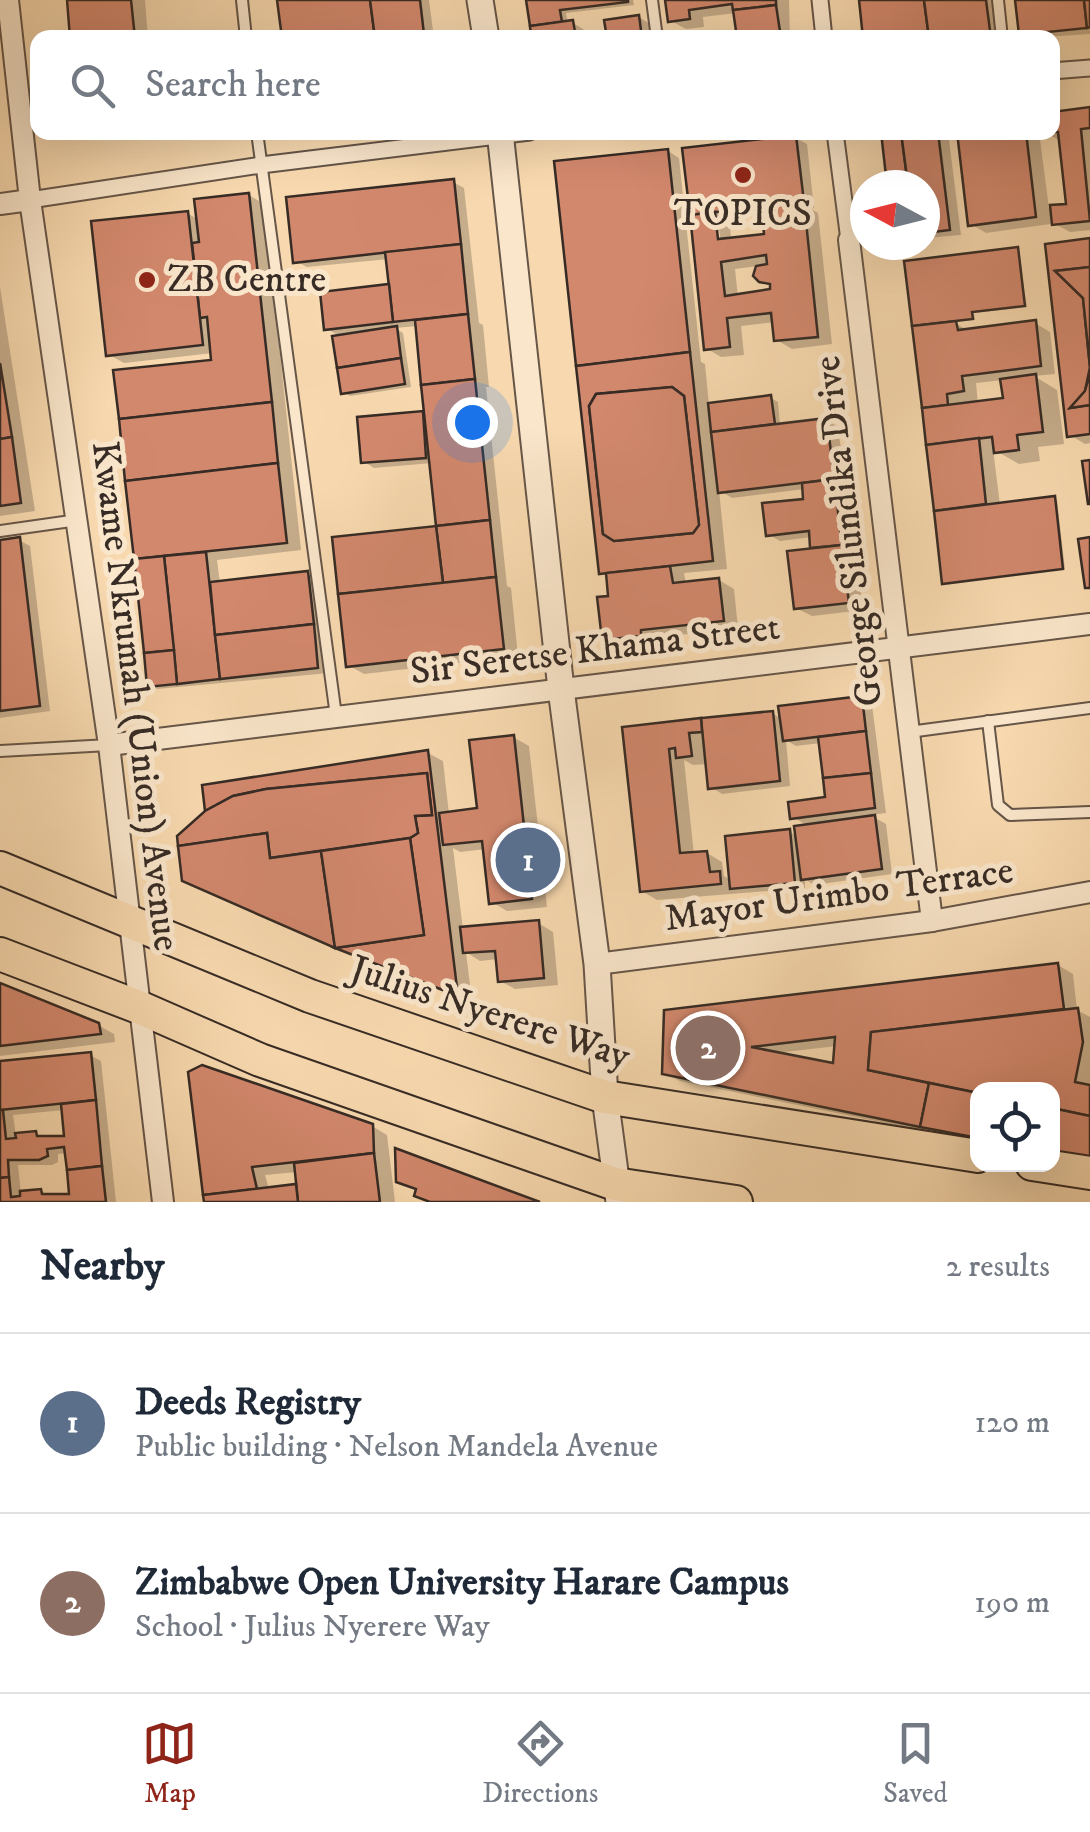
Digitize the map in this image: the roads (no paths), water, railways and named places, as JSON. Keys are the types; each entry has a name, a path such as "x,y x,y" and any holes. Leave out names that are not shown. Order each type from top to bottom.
{"main road":[{"name":"Julius Nyerere Way","path":"0,868 310,996 604,1097 970,1155"},
{"path":"0,954 141,1008 260,1060 617,1193 736,1202"},
{"path":"1060,1168 1090,1173"}],"street":[{"name":"Kwame Nkrumah (Union) Avenue","path":"8,0 30,200 109,745 163,1202"},
{"path":"480,0 485,30"},
{"path":"820,0 823,30"},
{"path":"1060,70 1090,68"},
{"path":"0,204 454,140"},
{"path":"501,140 597,964 604,1097 617,1193"},
{"name":"George Silundika Drive","path":"836,140 850,240"},
{"name":"George Silundika Drive","path":"852,260 932,921"},
{"name":"Sir Seretse Khama Street","path":"109,745 1090,624"},
{"name":"Mayor Urimbo Terrace","path":"597,964 932,921 1090,892"}],"lane":[{"path":"242,0 245,30"},
{"path":"652,0 656,30"},
{"path":"998,0 1001,30"},
{"path":"258,140 336,717"},
{"path":"0,531 78,520"},
{"path":"908,732 1086,709 1090,722"},
{"path":"988,721 998,805 1010,815 1090,812"},
{"path":"0,751 109,745"}],"place":[{"name":"TOPICS","path":"743,175"},
{"name":"ZB Centre","path":"147,280"},
{"name":"Deeds Registry","path":"528,860"},
{"name":"Zimbabwe Open University Harare Campus","path":"708,1048"}]}
